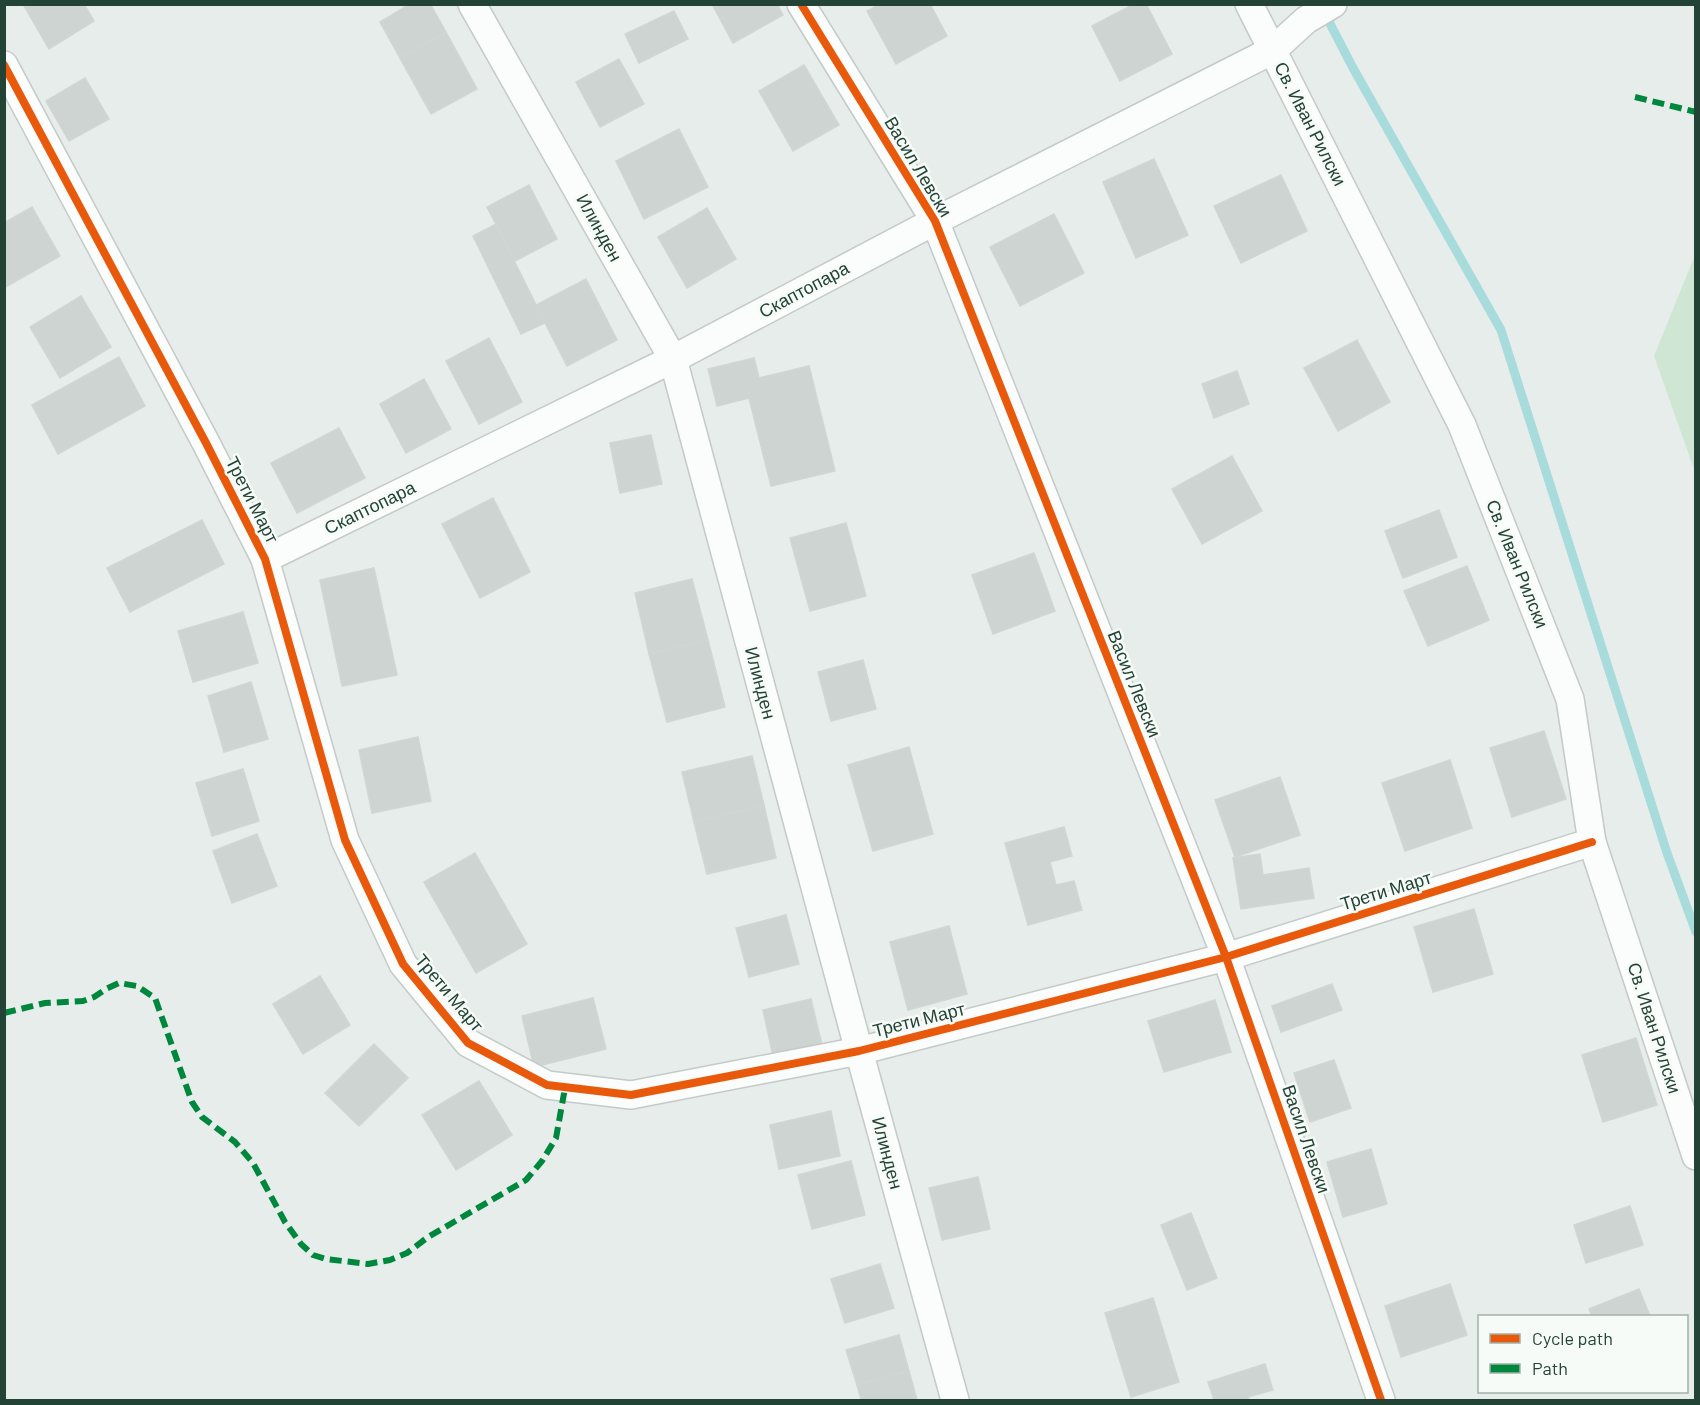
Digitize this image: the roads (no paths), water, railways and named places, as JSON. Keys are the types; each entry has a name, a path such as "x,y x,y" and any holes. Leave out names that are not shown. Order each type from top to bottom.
{"street":[{"name":"Илинден","path":"472,4 673,359 955,1401"},
{"name":"Васил Левски","path":"801,4 935,221 1226,957 1381,1401"},
{"name":"Св. Иван Рилски","path":"1249,4 1462,425 1570,699 1592,842 1695,1156"},
{"name":"Скаптопара","path":"265,559 673,359 935,221 1273,51 1306,20 1333,4"},
{"name":"Трети Март","path":"4,65 206,443 265,559 345,840 403,964 468,1043 547,1085 631,1095 859,1051 1226,957 1592,842"}],"waterway":[{"path":"1324,12 1353,68 1501,330 1667,853 1696,932"}]}
